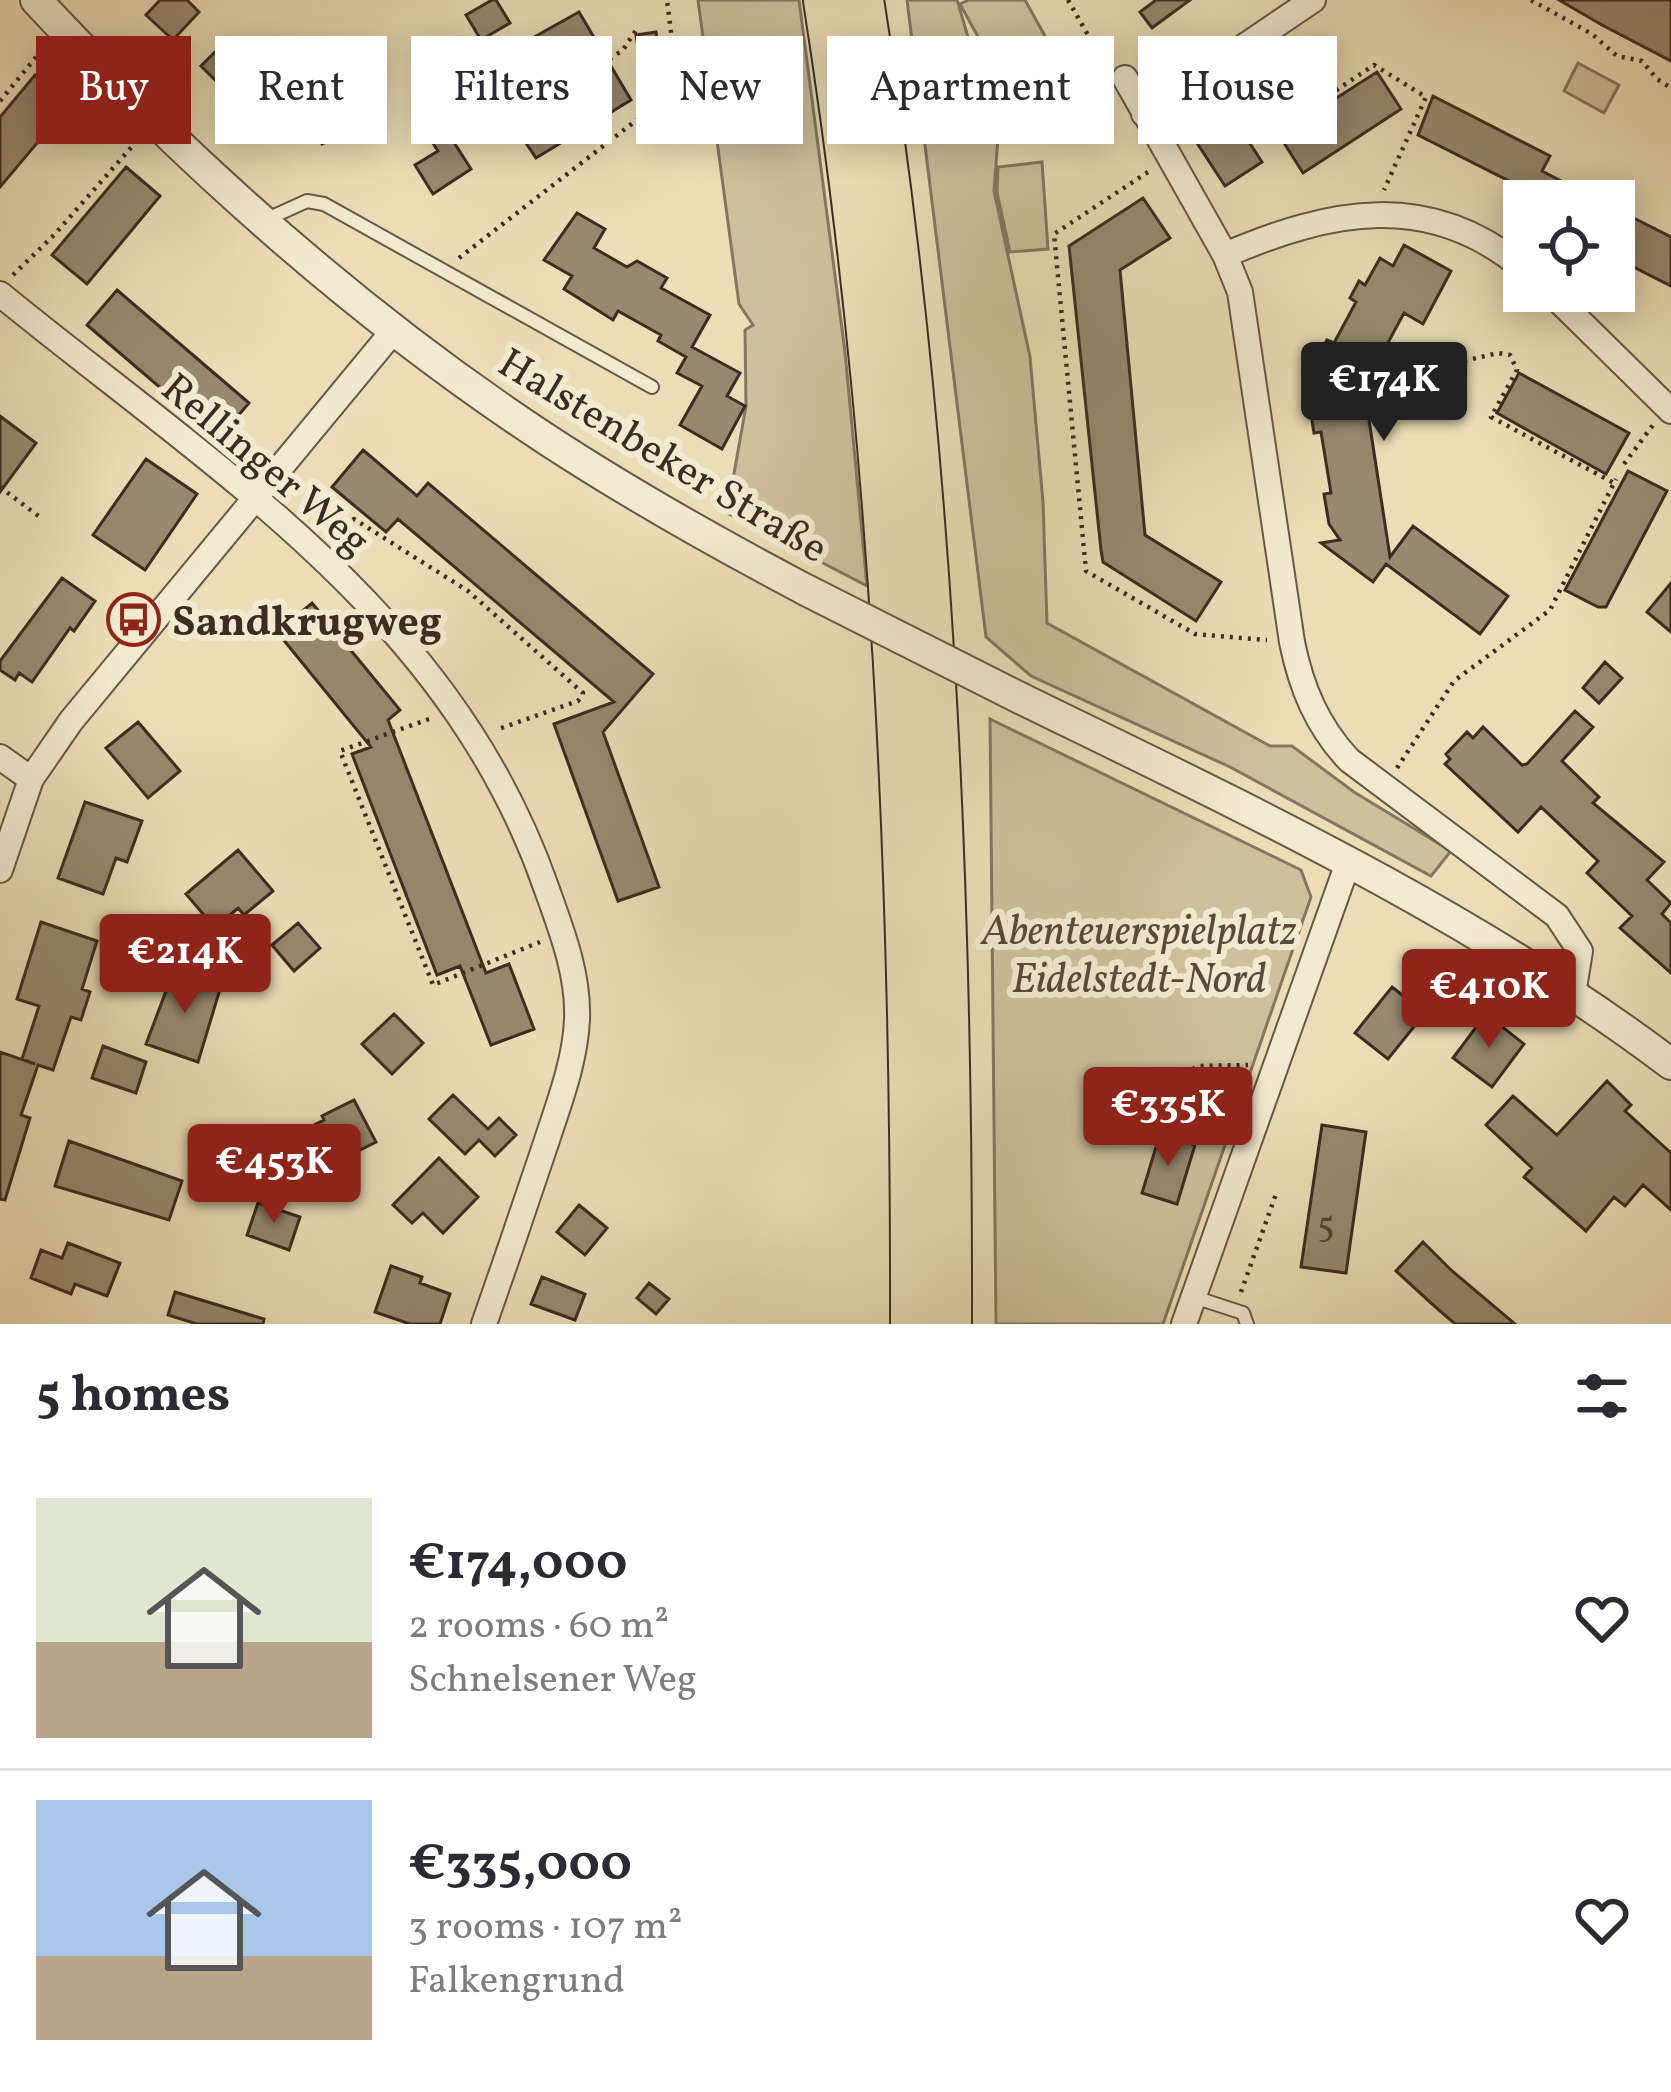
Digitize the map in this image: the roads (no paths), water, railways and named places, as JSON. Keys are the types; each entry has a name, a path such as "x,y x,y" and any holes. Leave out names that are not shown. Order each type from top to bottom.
{"highway":[{"path":"825,0 881,439 900,710 913,1094 912,1324"},
{"path":"862,0 892,211 917,442 938,712 950,1094 950,1324"}],"street":[{"name":"Halstenbeker Straße","path":"36,0 154,121 262,221 395,329 563,450 704,536 806,590 1342,856 1573,994 1671,1064"},
{"path":"1259,36 1313,0"},
{"path":"1125,78 1138,103"},
{"path":"1160,144 1225,255 1240,292 1292,642 1299,674 1322,724 1349,760 1557,916 1580,950 1573,994"},
{"path":"1225,255 1271,235 1378,213 1415,215 1450,226 1503,254"},
{"name":"Rellinger Weg","path":"0,291 255,497 386,619 474,738 536,857 562,934 578,1016 558,1106 484,1324"},
{"path":"1568,312 1662,418"},
{"path":"0,870 31,779 70,721 395,329"},
{"path":"0,758 31,779"},
{"path":"1184,1324 1276,1073 1342,856"}],"lane":[{"path":"262,221 307,201 324,204 652,388"},
{"path":"1194,1297 1234,1308 1243,1313 1247,1324"}],"place":[{"name":"Sandkrugweg","path":"133,620"}],"park label":[{"name":"Abenteuerspielplatz Eidelstedt-Nord","path":"1139,953"}]}
